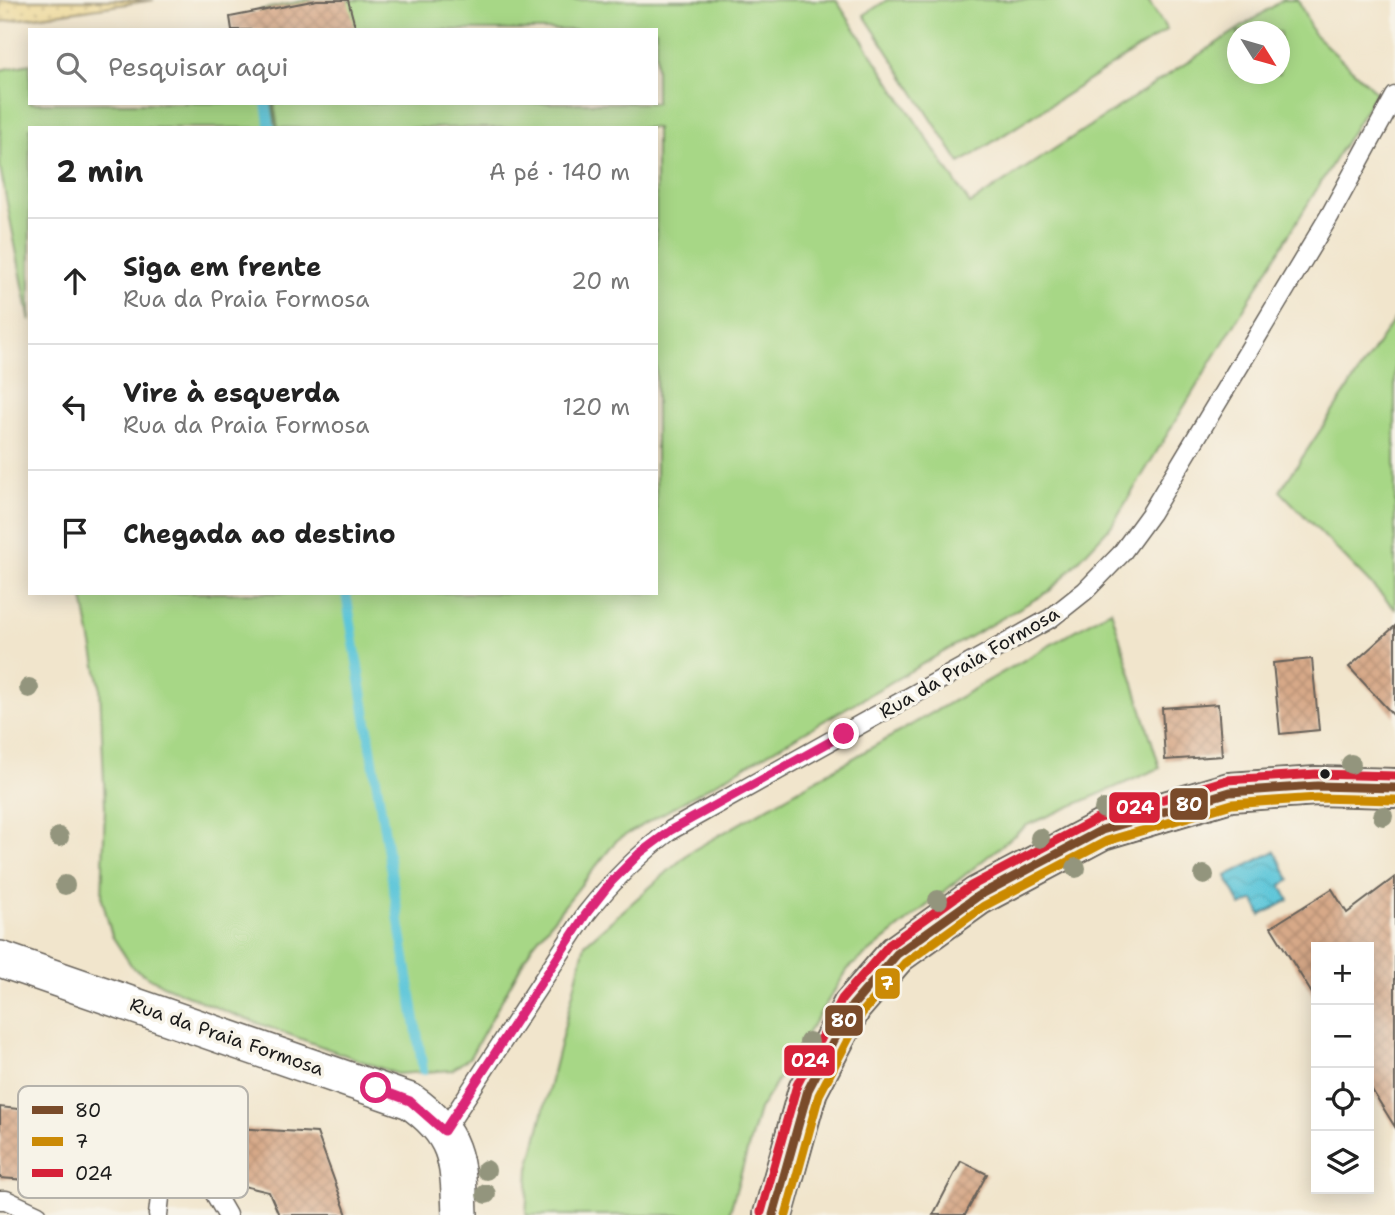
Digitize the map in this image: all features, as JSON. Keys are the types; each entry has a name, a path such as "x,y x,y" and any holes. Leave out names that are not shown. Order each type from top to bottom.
{"main road":[{"path":"773,1215 808,1090 852,1006 897,954 978,896 1102,830 1230,792 1317,786 1395,789"}],"street":[{"name":"Rua da Praia Formosa","path":"0,959 410,1101 444,1131 457,1159 460,1215"}],"lane":[{"name":"Rua da Praia Formosa","path":"444,1131 586,914 612,881 640,853 671,830 1051,618 1084,592 1121,554 1151,513 1330,215 1395,96"},
{"path":"217,1198 227,1215"},
{"path":"0,1200 6,1200 38,1215"}],"green space":[{"path":"307,0 836,0 970,204 1227,36 1227,84 1290,84 1290,21 1251,21 1283,0 1298,0 1313,33 1376,92 1112,525 1051,590 617,840 532,946 470,1057 452,1070 397,1074 227,1012 163,985 133,968 112,936 102,899 105,806 100,686 82,595 348,595 350,606 349,595 658,595 658,126 278,126 274,105 658,105 658,28 263,28 260,10"},
{"path":"887,0 1148,0 1167,30 960,163 864,15"},
{"path":"28,64 28,105 272,105 276,126 28,126 28,311 0,167 0,70"},
{"path":"1395,318 1395,609 1280,491"},
{"path":"1111,610 1160,768 1027,825 848,969 759,1110 729,1215 526,1215 529,1169 585,944 690,852"}],"sand":[{"path":"0,0 154,0 0,22"}],"water":[{"path":"1275,851 1290,880 1281,885 1289,900 1261,915 1254,900 1241,906 1226,876"}],"building":[{"path":"317,0 348,0 355,28 232,28 230,17"},
{"path":"1395,626 1395,717 1349,667"},
{"path":"1312,659 1319,730 1280,734 1273,663"},
{"path":"1218,704 1222,756 1165,760 1162,708"},
{"path":"1395,877 1395,1127 1374,1093 1374,942 1311,942 1311,992 1271,927 1332,889 1347,913"},
{"path":"0,1107 18,1109 18,1179 0,1178"},
{"path":"248,1129 317,1133 347,1215 279,1215 269,1192 248,1187"},
{"path":"961,1161 987,1174 965,1215 933,1215"}],"waterway":[{"path":"266,105 270,126"},
{"path":"346,595 423,1070"}],"transit line":[{"name":"024","path":"761,1212 797,1085 842,999 889,945 971,886 1097,819 1227,780 1316,774 1395,776"},
{"name":"80","path":"773,1215 808,1090 852,1006 897,954 978,896 1102,830 1230,792 1317,786 1395,788"},
{"name":"7","path":"786,1215 819,1095 862,1013 905,963 984,906 1107,841 1232,804 1317,798 1395,800"}],"route":[{"path":"376,1088 410,1101 444,1131 586,914 612,881 640,853 671,830 844,734"}]}
